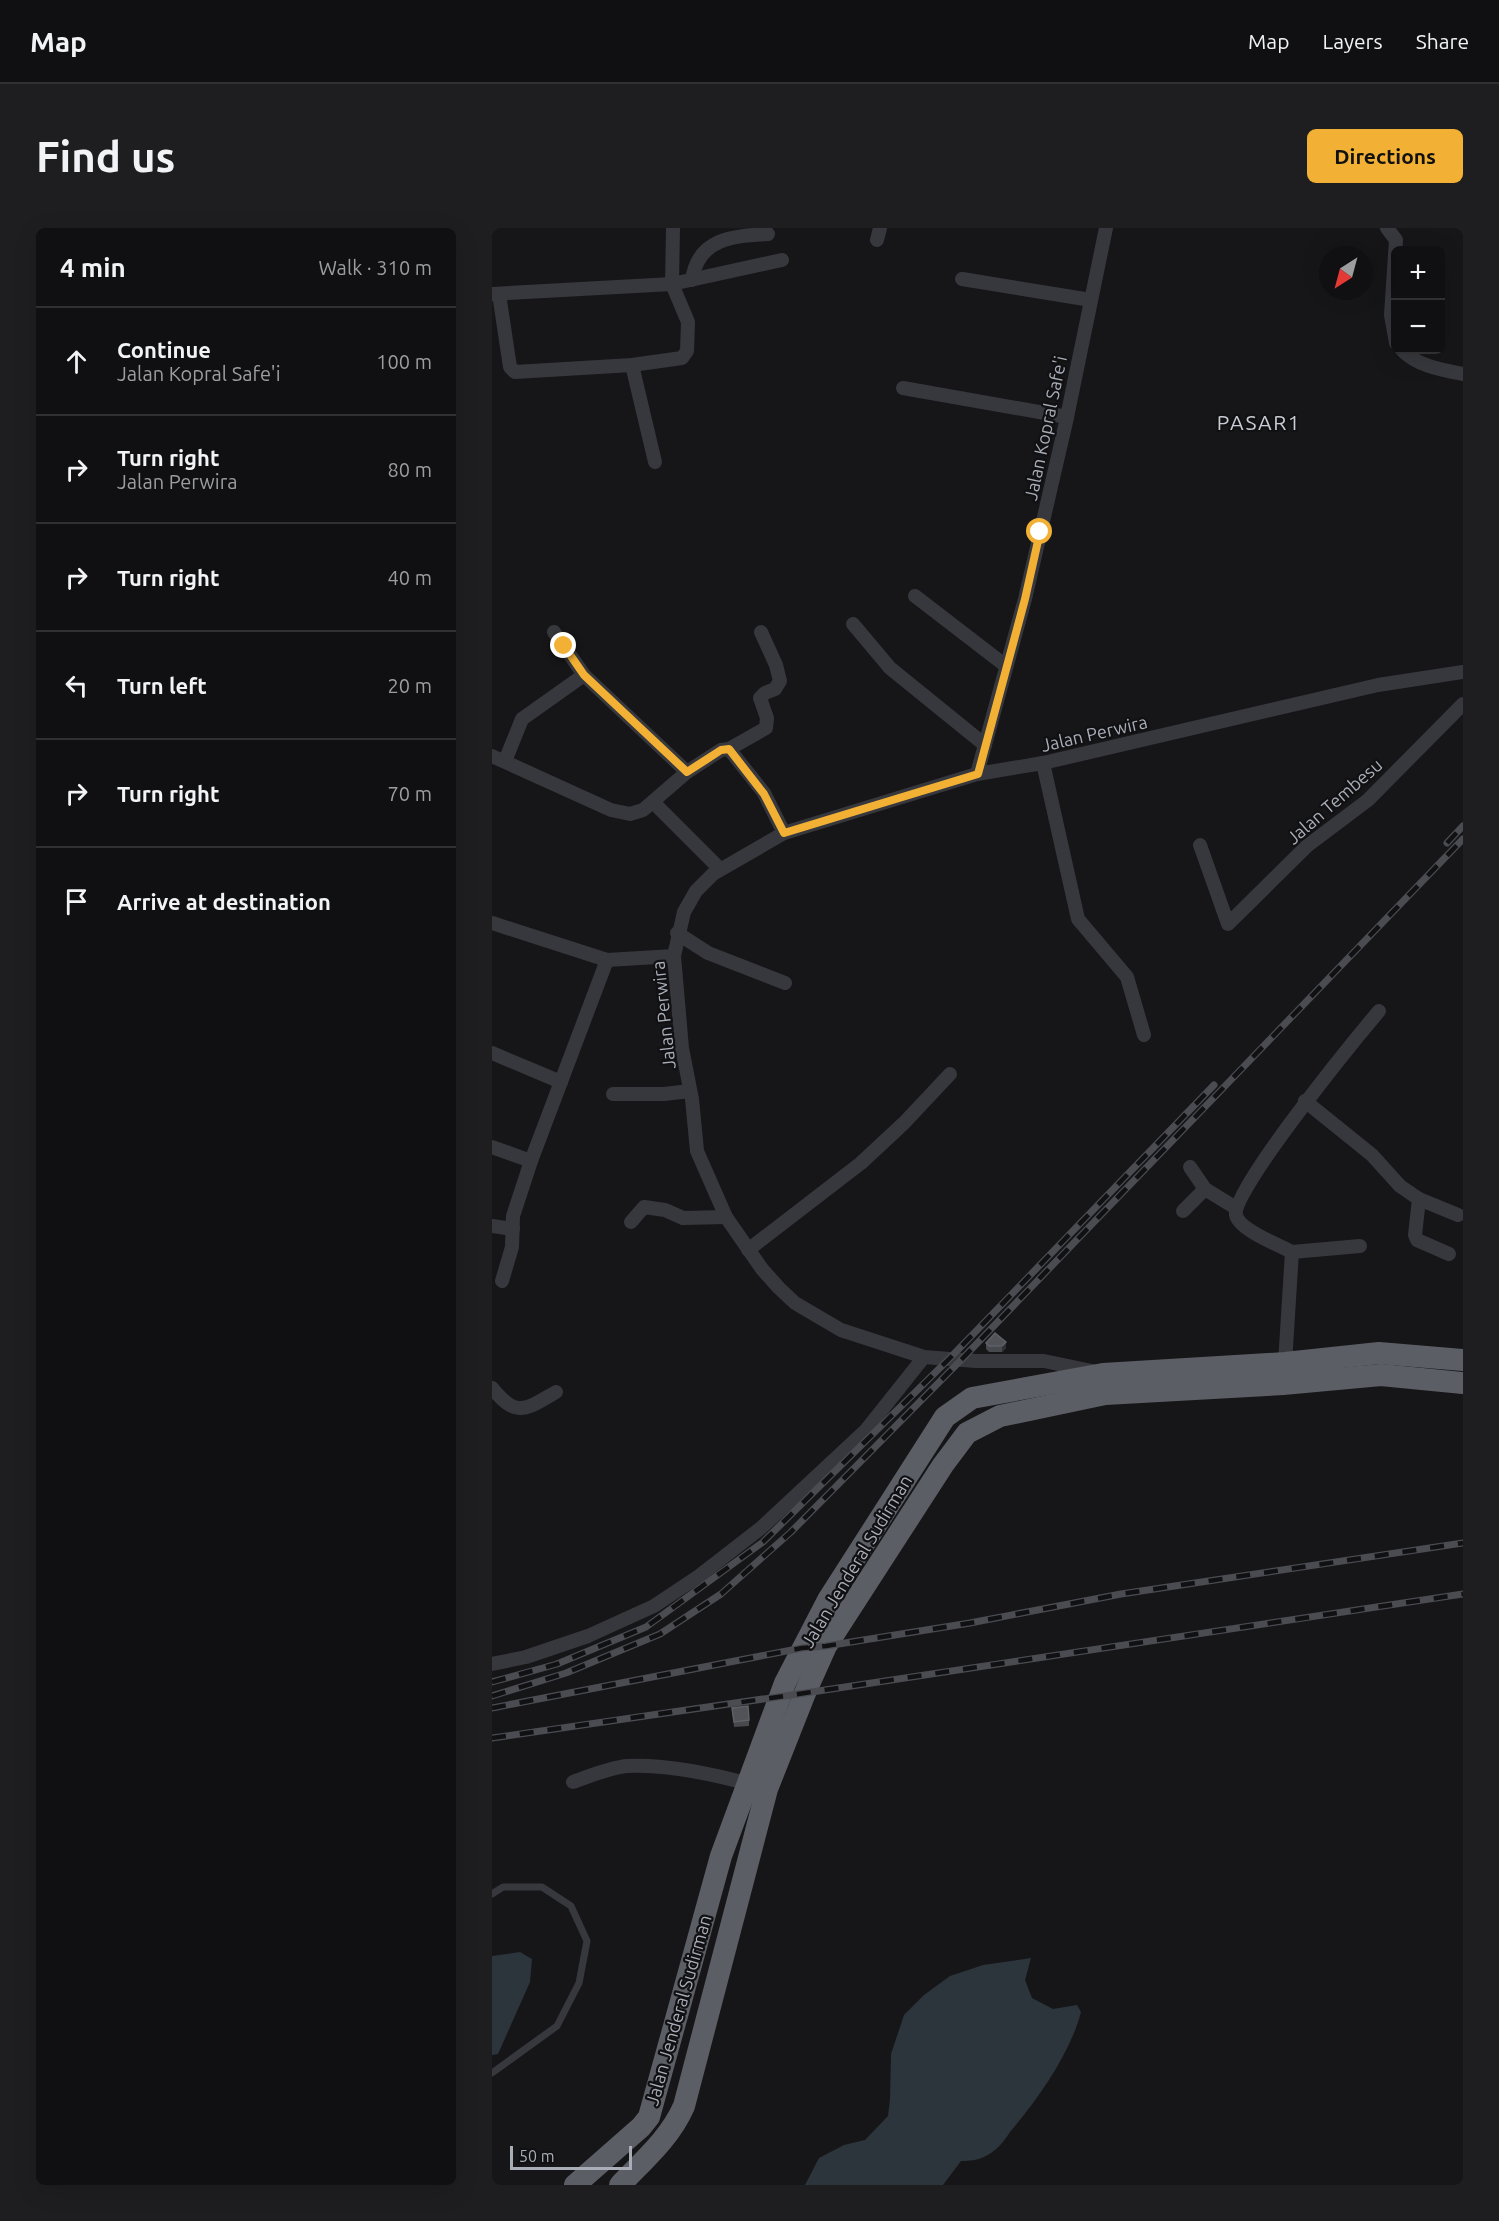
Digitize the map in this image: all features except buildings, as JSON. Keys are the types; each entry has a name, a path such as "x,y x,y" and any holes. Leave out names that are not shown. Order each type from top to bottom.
{"highway":[{"name":"Jalan Jenderal Sudirman","path":"620,2185 663,2141 676,2124 684,2106 757,1786 785,1683 828,1600 945,1417 972,1398 1285,1363 1379,1353 1463,1360"},
{"name":"Jalan Jenderal Sudirman","path":"1104,1384 1283,1384 1381,1375 1463,1383"},
{"name":"Jalan Jenderal Sudirman","path":"575,2185 640,2127 649,2116 721,1856 757,1786"}],"street":[{"path":"673,228 672,284 688,322 687,351 682,358 632,366 513,371 510,367 495,294 672,284 782,260"},
{"name":"Jalan Kopral Safe'i","path":"978,774 1025,599 1067,417 1106,228"},
{"path":"1386,228 1396,240 1392,300"},
{"path":"692,280 694,265 712,245 733,236 768,234"},
{"path":"962,279 1091,300"},
{"path":"1406,354 1431,367 1463,374"},
{"path":"632,366 655,462"},
{"path":"903,388 1067,417"},
{"path":"915,596 1006,666"},
{"path":"853,624 890,668 985,745"},
{"path":"554,632 584,675 687,772"},
{"path":"584,675 522,719 499,759 618,812 636,813 653,802 687,772 721,750 729,749 766,728 766,718 760,698 775,689 780,681 776,665 761,632"},
{"name":"Jalan Perwira","path":"1104,1384 1044,1360 976,1361 924,1357 841,1330 795,1303 779,1288 748,1250 726,1217 698,1151 682,1048 674,956 677,933 684,912 696,891 720,869 784,833 978,774 1043,763 1378,685 1463,672"},
{"name":"Jalan Tembesu","path":"1200,845 1228,924 1307,846 1368,800 1463,704"},
{"path":"729,749 764,794 784,833"},
{"path":"1043,763 1078,919 1127,977 1144,1035"},
{"path":"653,802 720,869"},
{"path":"492,923 607,960 674,956"},
{"path":"677,933 699,949 785,983"},
{"path":"502,1281 512,1247 513,1216 531,1161 607,960"},
{"path":"1360,1246 1292,1252 1244,1227 1235,1214 1251,1182 1305,1101 1379,1011"},
{"path":"492,1053 561,1082"},
{"path":"748,1250 861,1163 904,1123 950,1074"},
{"path":"613,1094 663,1094 690,1091"},
{"path":"1305,1101 1372,1155 1400,1186 1419,1199 1458,1215"},
{"path":"492,1147 531,1161"},
{"path":"1190,1167 1205,1189 1236,1208"},
{"path":"1184,1211 1205,1189"},
{"path":"1419,1199 1415,1235 1417,1240 1449,1254"},
{"path":"631,1221 644,1207 665,1210 683,1218 726,1217"},
{"path":"492,1226 513,1229"},
{"path":"1285,1363 1292,1252"},
{"path":"494,1660 526,1657 588,1636 654,1606 699,1576 761,1528 866,1430 924,1357"},
{"path":"492,1388 502,1401 513,1408 524,1408 556,1392"},
{"path":"573,1782 627,1766 677,1769 757,1786"}],"lane":[{"path":"492,1894 503,1887 542,1887 571,1906 588,1941 579,1983 557,2026 492,2073"}],"shaded area":[{"path":"520,1952 532,1959 530,1982 498,2054 492,2055 492,1956"},
{"path":"1031,1958 1025,1980 1032,1998 1053,2009 1077,2005 1081,2012 1069,2044 1052,2075 999,2146 983,2157 961,2161 943,2185 805,2185 819,2158 844,2145 865,2140 888,2116 891,2054 904,2015 924,1995 950,1976 983,1965"}],"railway":[{"path":"1447,843 1463,826"},
{"path":"492,1696 566,1673 660,1634 721,1594 791,1532 962,1359 1463,839"},
{"path":"492,1682 557,1664 646,1627 763,1542 950,1358 1214,1085"},
{"path":"492,1708 802,1648 970,1623 1121,1594 1463,1543"},
{"path":"492,1738 1463,1594"}],"district":[{"name":"PASAR1","path":"1259,422"}],"route":[{"path":"564,646 584,675 687,772 721,750 729,749 764,794 784,833 978,774 1025,599 1040,532"}]}
